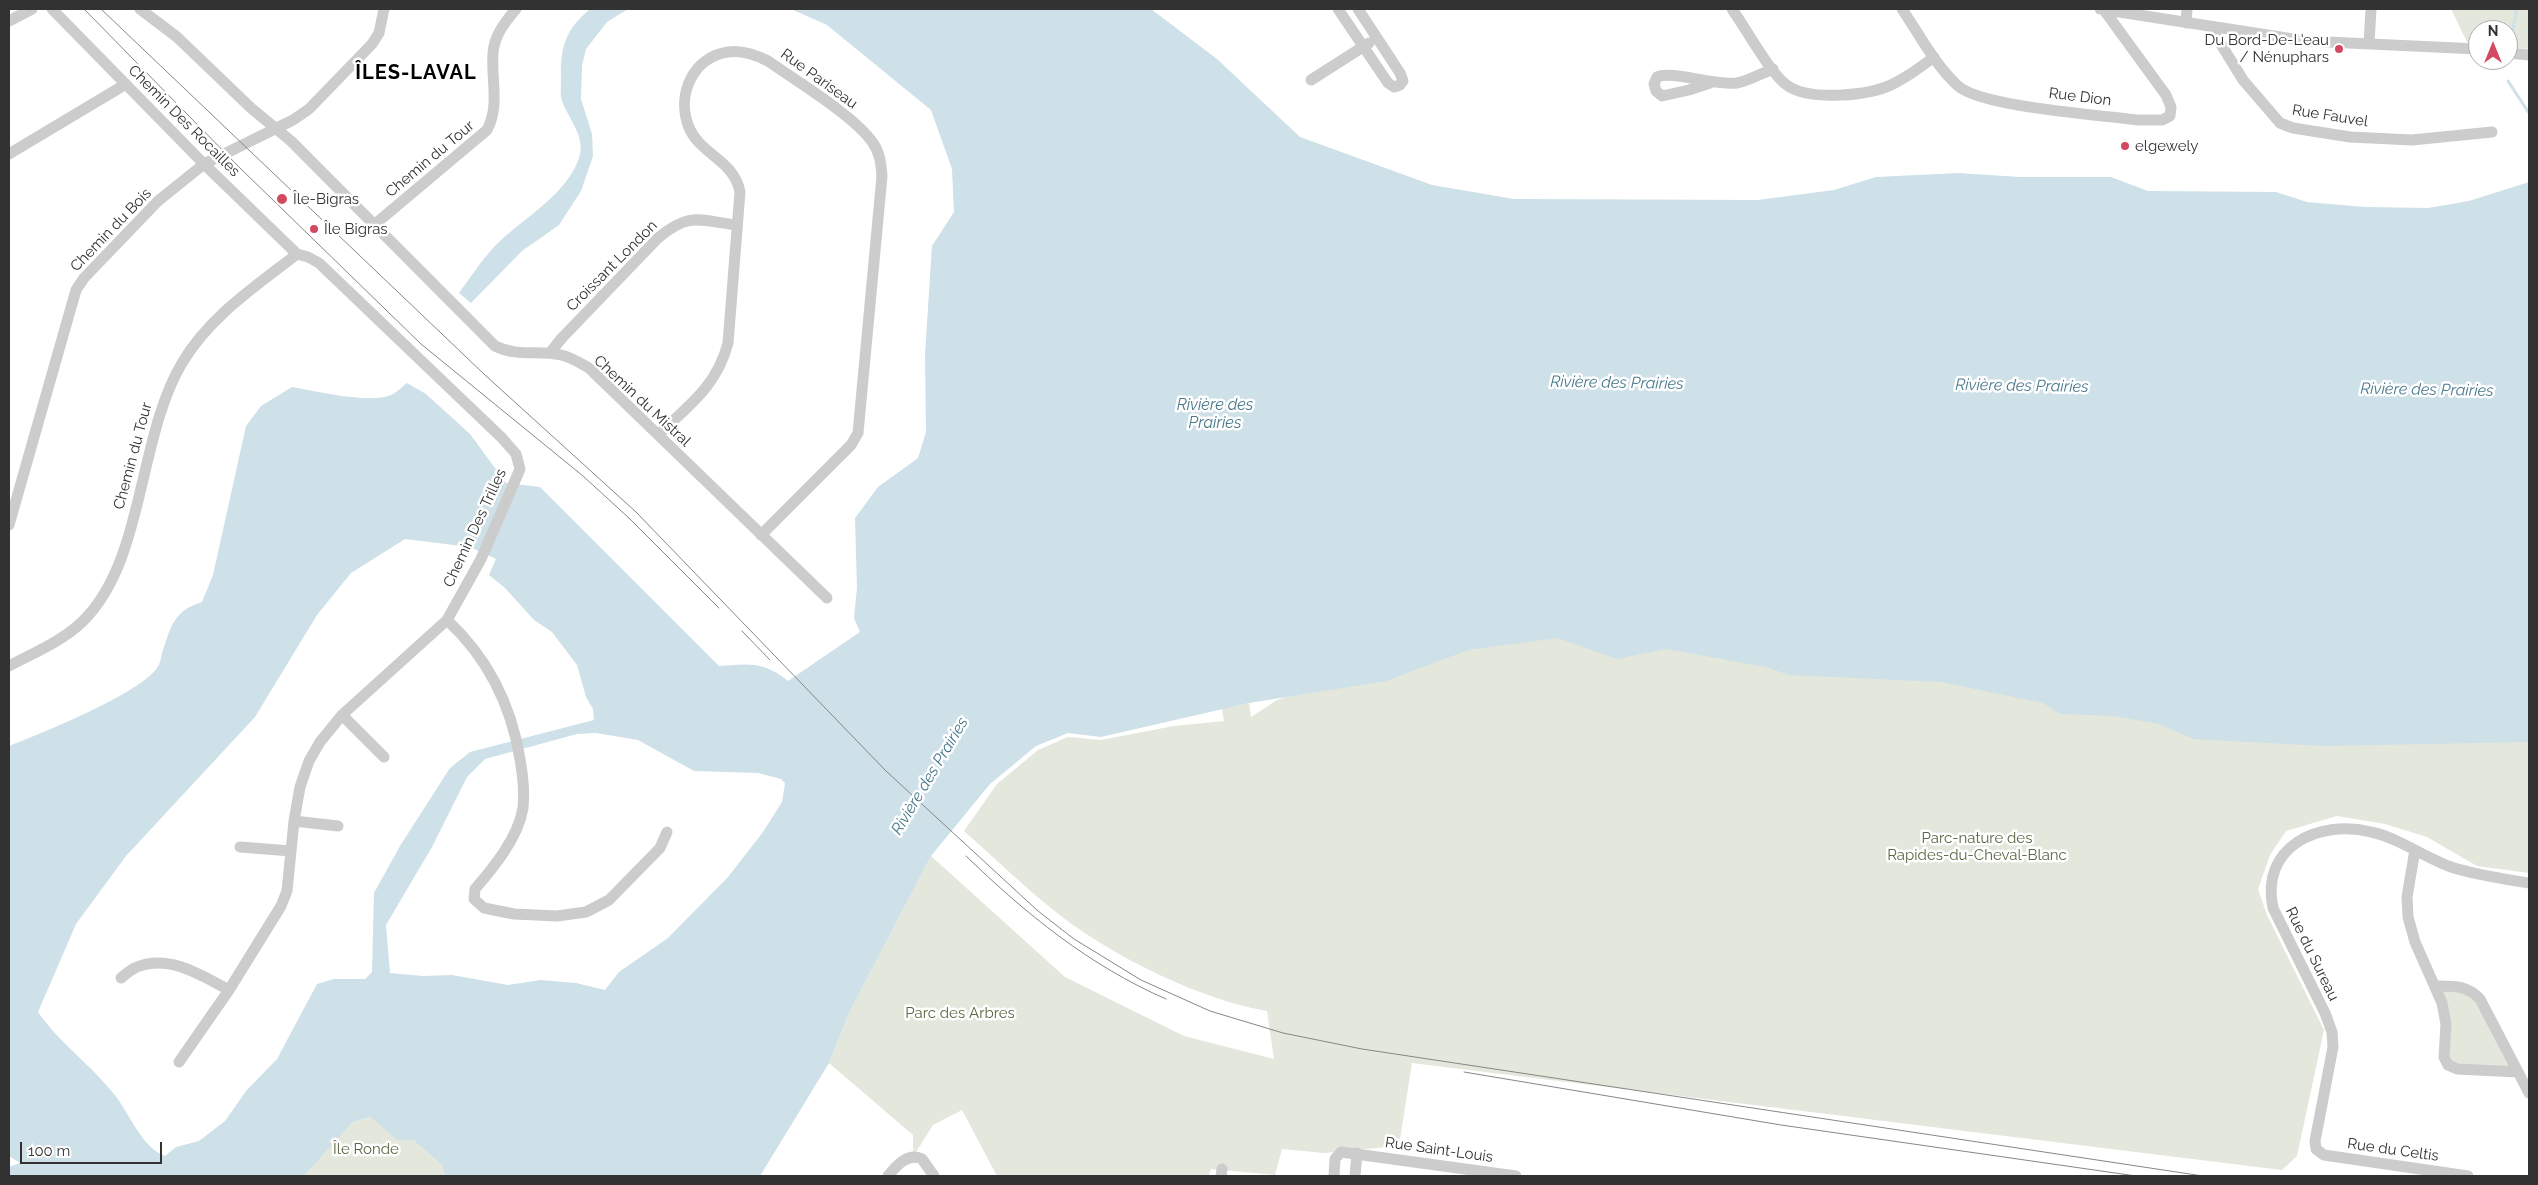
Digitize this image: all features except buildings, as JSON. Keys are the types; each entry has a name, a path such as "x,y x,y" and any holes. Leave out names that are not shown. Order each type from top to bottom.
{"street":[{"path":"9,21 32,9"},
{"name":"Chemin Des Rocailles","path":"52,9 204,164 297,254"},
{"path":"140,9 177,37 251,108 277,129 374,225"},
{"path":"277,129 308,109 372,44 380,33 384,9"},
{"name":"Chemin du Tour","path":"374,225 487,130 493,119 493,52 503,25 516,9"},
{"path":"1338,9 1388,83 1394,87 1400,85 1403,81 1400,74 1358,9"},
{"path":"1732,9 1773,69 1788,86 1817,95 1870,92 1892,85 1934,57"},
{"name":"Rue Dion","path":"1902,9 1934,57 1959,87 1987,100 2137,120 2162,120 2170,116 2171,108 2166,95 2101,10"},
{"path":"2186,23 2187,9"},
{"path":"2369,43 2371,9"},
{"path":"2101,10 2306,41 2468,48"},
{"name":"Rue Fauvel","path":"2211,28 2243,80 2280,123 2293,128 2350,136 2412,140 2492,132"},
{"path":"1311,80 1377,38"},
{"name":"Rue Pariseau","path":"658,436 711,383 722,364 728,343 740,192 738,182 732,171 696,140 688,127 684,112 685,94 690,78 703,63 728,52 753,54 768,61 860,127 873,143 880,158 882,176 858,433 851,445 761,535"},
{"path":"1710,82 1738,83 1773,69"},
{"path":"9,154 126,84"},
{"name":"Chemin du Bois","path":"9,525 76,290 84,278 143,215 204,164 277,129"},
{"name":"Croissant London","path":"550,354 581,317 673,225 684,220 736,225"},
{"name":"Chemin du Mistral","path":"374,225 495,346 518,354 550,354 576,360 589,368 827,598"},
{"name":"Chemin du Tour","path":"9,666 61,637 81,622 96,607 113,579 125,545 164,401 183,362 220,315 297,254"},
{"name":"Chemin Des Trilles","path":"180,1062 229,990 281,906 287,891 294,821 300,787 309,761 320,742 342,715 447,620 481,559 516,480 519,463 511,448 319,264 308,257 297,254"},
{"path":"447,620 462,634 488,668 501,691 514,728 525,785 522,809 515,831 490,871 475,889 474,899 484,908 514,914 556,916 586,912 609,900 660,848 667,832"},
{"path":"342,715 384,757"},
{"path":"294,821 338,826"},
{"name":"Rue du Sureau","path":"2316,1149 2315,1141 2333,1047 2332,1032 2325,1013 2273,908 2269,891 2271,877 2283,852 2302,839 2345,828 2372,832 2451,866 2492,877 2529,883"},
{"path":"240,846 291,851"},
{"path":"2415,850 2409,881 2408,917 2415,942 2442,1003 2446,1024 2444,1057 2448,1065 2457,1069 2518,1072"},
{"path":"120,978 136,967 160,963 186,968 229,990"},
{"path":"2435,986 2462,986 2472,991 2480,999 2529,1093"},
{"name":"Rue du Celtis","path":"2316,1149 2324,1155 2468,1176"},
{"name":"Rue Saint-Louis","path":"1334,1176 1335,1159 1341,1152 1357,1153 1466,1172 1516,1176"},
{"path":"1355,1176 1357,1153"},
{"path":"888,1176 907,1159 918,1157 926,1162 934,1176"}],"green space":[{"path":"2451,9 2529,9 2529,49 2518,48 2518,20 2468,20 2467,42"},
{"name":"Parc-nature des Rapides-du-Cheval-Blanc","path":"1479,538 2529,589 2529,873 2477,866 2427,837 2385,824 2337,816 2286,831 2270,855 2258,889 2267,915 2324,1030 2297,1156 2282,1170 1412,1063 1399,1146 1324,1153 1282,1149 1275,1175 1211,1169 1209,1176 997,1176 962,1110 933,1125 913,1157 913,1135 829,1063 850,1011 931,856 1065,977 1184,1036 1274,1059 1267,1011 1214,997 1187,987 1159,975 1106,947 1048,906 964,831 997,784 1038,750 1068,737 1101,740 1174,726 1224,721 1222,709 1249,703 1251,717 1277,700 1359,674"},
{"path":"2435,986 2472,991 2518,1072 2448,1065 2446,1024"},
{"name":"Île Ronde","path":"372,1117 397,1140 413,1140 442,1165 445,1176 304,1176 353,1122"}],"water":[{"path":"590,9 628,9 607,22 586,49 582,65 581,99 592,134 593,156 581,191 559,225 522,251 471,303 459,293 480,264 494,247 552,198 562,187 578,161 581,145 561,99 561,67 563,48 570,31"},
{"name":"Rivière des Prairies","path":"791,9 1151,9 1217,59 1300,137 1432,185 1514,199 1758,200 1834,190 1876,177 1958,173 2020,177 2111,177 2148,191 2276,192 2307,202 2365,207 2428,208 2469,201 2529,182 2529,742 2324,746 2193,739 2159,724 2114,716 2060,714 2043,703 1941,682 1789,675 1766,667 1666,649 1617,659 1557,638 1468,650 1386,681 1249,703 1101,737 1068,733 1036,746 990,784 931,856 850,1011 829,1063 760,1176 445,1176 442,1165 413,1140 397,1140 371,1117 353,1122 304,1176 9,1176 9,1167 20,1163 9,1156 9,746 111,701 147,678 157,668 174,621 185,610 202,602 213,575 246,426 261,406 292,387 342,396 369,398 391,395 407,383 426,394 470,434 506,483 540,487 719,666 756,665 771,670 788,681 860,632 854,618 857,588 855,518 878,487 918,458 926,432 925,354 932,246 954,212 952,169 931,110 827,25","holes":["405,539 470,547 496,559 489,575 505,588 534,620 552,632 577,665 586,697 593,709 594,720 470,752 450,768 400,846 374,893 372,972 365,979 334,979 317,984 277,1059 246,1091 225,1121 199,1141 176,1147 165,1156 157,1152 143,1139 108,1086 56,1034 38,1012 76,924 126,856 255,717 317,615 351,573","596,733 638,740 694,771 758,773 781,779 785,783 782,802 763,832 728,877 668,938 619,972 605,990 576,983 541,980 508,985 452,975 423,976 390,973 386,925 432,847 467,777 485,759 577,734"]}],"waterway":[{"path":"2515,20 2517,9"},
{"path":"2508,81 2529,113"}],"tram line":[{"path":"84,9 240,168 421,344 583,476 630,519 719,608"},
{"path":"101,9 485,375 636,512 886,771 1038,911 1074,939 1141,980 1210,1011 1283,1033 1362,1049 2203,1176"},
{"path":"742,631 770,660"},
{"path":"966,856 1036,918 1085,955 1138,986 1166,999"},
{"path":"1464,1072 1781,1125 2136,1176"}],"place":[{"name":"Du Bord-De-L'eau / Nénuphars","path":"2339,49"},
{"name":"elgewely","path":"2125,146"},
{"name":"Île-Bigras","path":"282,199"},
{"name":"Île Bigras","path":"314,229"}],"district":[{"name":"ÎLES-LAVAL","path":"416,73"}],"park label":[{"name":"Parc des Arbres","path":"960,1013"}]}
